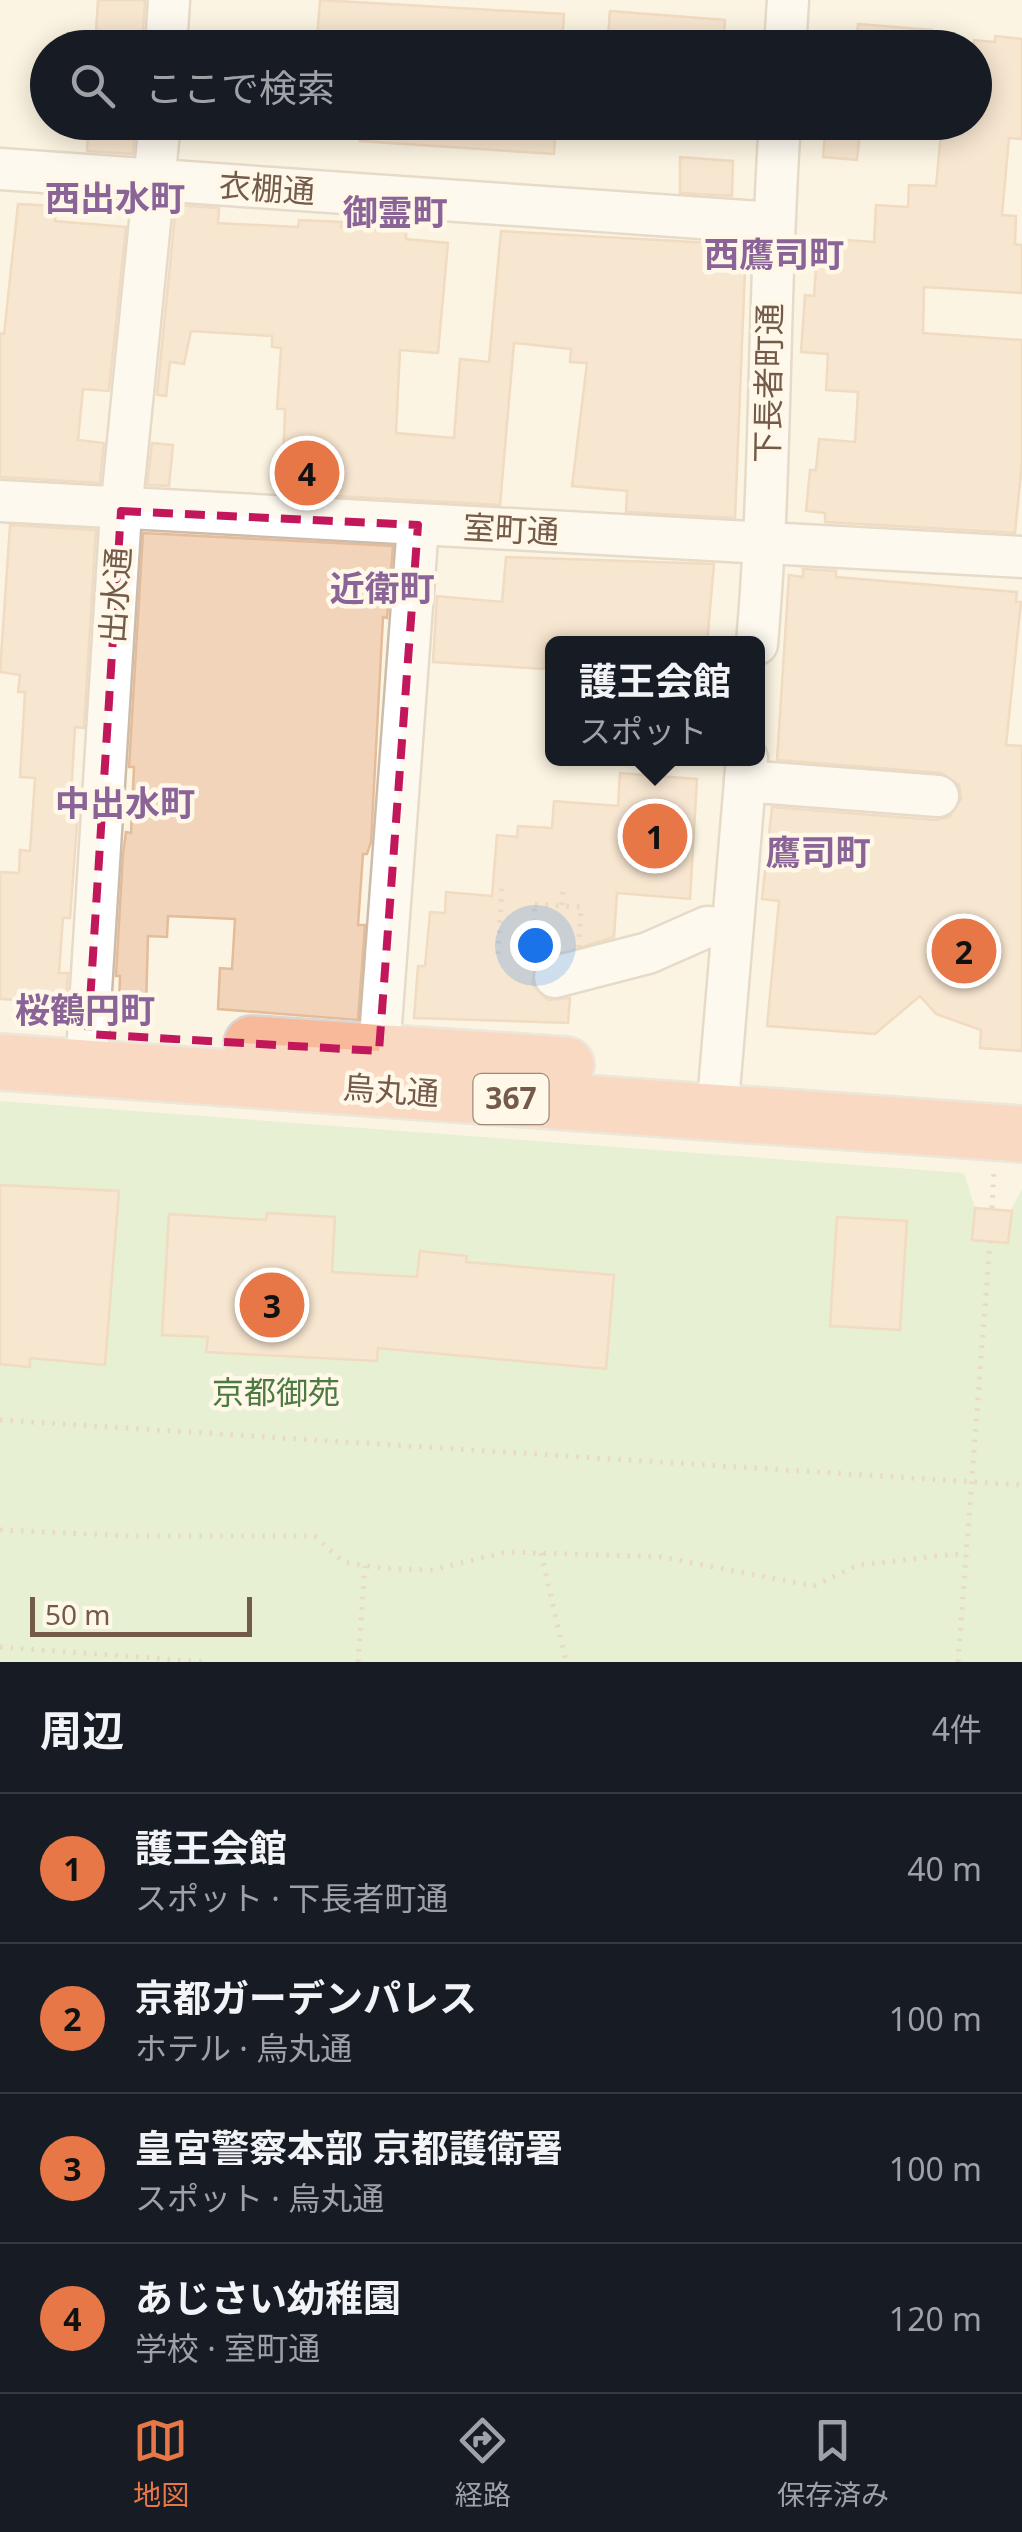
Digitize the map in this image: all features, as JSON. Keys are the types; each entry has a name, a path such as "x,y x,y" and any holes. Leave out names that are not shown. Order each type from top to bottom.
{"highway":[{"name":"烏丸通","path":"0,1028 87,1052 719,1095 1022,1097"},
{"name":"烏丸通","path":"0,1062 87,1052 379,1051 1022,1134"}],"street":[{"path":"167,30 169,0"},
{"path":"786,30 788,0"},
{"name":"出水通","path":"87,1052 121,511 157,140"},
{"name":"下長者町通","path":"758,636 766,543 772,224 779,140"},
{"name":"衣棚通","path":"0,170 772,224"},
{"name":"室町通","path":"0,501 121,511 1022,556"},
{"path":"379,1051 418,525"},
{"path":"719,1095 746,770 938,796"},
{"path":"554,977 583,966 648,953 708,927 732,929"}],"path":[{"path":"498,954 502,887"},
{"path":"562,905 563,889"},
{"path":"535,904 562,905 581,907 578,959 532,956 535,904"},
{"path":"958,1662 990,1241"},
{"path":"0,1420 1022,1485"},
{"path":"0,1530 130,1536 315,1536 343,1562 430,1570 507,1552 660,1556 814,1586 858,1565 966,1552"},
{"path":"540,1553 566,1662"},
{"path":"358,1662 365,1566"},
{"path":"0,1648 206,1662"}],"highlighted area":[{"path":"121,511 418,525 379,1051 88,1034"}],"green space":[{"name":"京都御苑","path":"0,1101 964,1173 975,1208 1011,1210 1022,1189 1022,1662 0,1662"}],"building":[{"path":"98,0 145,0 143,30 96,30"},
{"path":"320,0 564,14 563,30 318,30"},
{"path":"610,11 725,20 724,30 608,30"},
{"path":"858,24 932,30 858,30"},
{"path":"995,36 1022,39 1022,139 1009,138 1002,215 1016,216 1015,244 1022,245 1022,293 924,287 923,333 1022,340 1022,462 1015,533 825,522 825,513 806,511 810,470 816,470 819,439 855,442 858,392 826,390 828,354 801,352 805,295 814,296 818,238 874,242 876,205 908,207 909,185 936,186 940,140 992,140 992,42"},
{"path":"88,140 134,140 133,154 87,151"},
{"path":"360,140 555,140 554,154"},
{"path":"824,140 859,140 857,160 823,157"},
{"path":"680,157 733,161 732,196 680,193"},
{"path":"18,204 56,206 55,221 126,227 109,391 83,389 78,440 104,443 100,483 0,477 0,333 4,334"},
{"path":"176,205 219,208 218,223 298,227 299,220 342,222 341,227 406,232 406,239 448,243 438,353 400,350 396,433 454,438 460,359 489,362 501,231 746,245 735,518 626,512 627,491 572,486 587,363 570,362 571,349 514,343 500,505 282,493 285,409 277,409 281,348 272,347 272,336 191,331 184,364 170,362 166,396 157,395"},
{"path":"152,443 173,445 169,486 147,485"},
{"path":"10,525 96,530 84,728 75,727 71,797 79,798 70,918 63,918 59,973 68,973 66,1003 0,999 0,872 19,873 20,850 30,851 35,778 20,777 25,692 18,692 20,675 0,672"},
{"path":"143,533 393,546 387,618 383,617 371,842 367,854 363,854 358,925 365,925 358,1020 218,1009 220,968 232,969 235,919 168,916 167,937 148,936 146,1007 119,1006 120,976 116,976 123,854 126,832 131,833 134,767 129,767"},
{"path":"506,557 714,564 708,636 545,636 544,669 433,662 437,596 502,602"},
{"path":"803,569 836,571 836,577 1017,592 1016,602 1021,602 1006,745 1022,746 1022,1051 980,1048 981,1030 936,1014 920,996 875,1034 767,1026 779,901 762,899 772,807 936,820 949,817 961,799 959,785 941,773 777,760 789,575 803,577"},
{"path":"620,773 697,779 690,899 617,893 614,937 538,961 532,984 548,1000 570,998 568,1023 414,1018 418,966 425,966 430,912 445,913 446,892 492,896 497,835 517,837 518,826 552,828 554,801 618,806"},
{"path":"0,1185 119,1191 105,1365 30,1358 30,1367 0,1364"},
{"path":"975,1208 1012,1211 1008,1243 972,1240"},
{"path":"267,1213 335,1217 332,1272 417,1277 420,1251 467,1256 466,1262 614,1275 606,1369 378,1348 377,1361 206,1352 208,1337 162,1335 169,1214 266,1220"},
{"path":"837,1217 907,1221 900,1330 830,1326"}],"place":[{"name":"あじさい幼稚園","path":"307,473"},
{"name":"護王会館","path":"655,836"},
{"name":"京都ガーデンパレス","path":"964,951"},
{"name":"皇宮警察本部 京都護衛署","path":"272,1305"}],"district":[{"name":"西出水町","path":"115,199"},
{"name":"御霊町","path":"395,213"},
{"name":"西鷹司町","path":"774,255"},
{"name":"近衛町","path":"382,589"},
{"name":"中出水町","path":"125,804"},
{"name":"鷹司町","path":"818,853"},
{"name":"桜鶴円町","path":"85,1011"}]}
